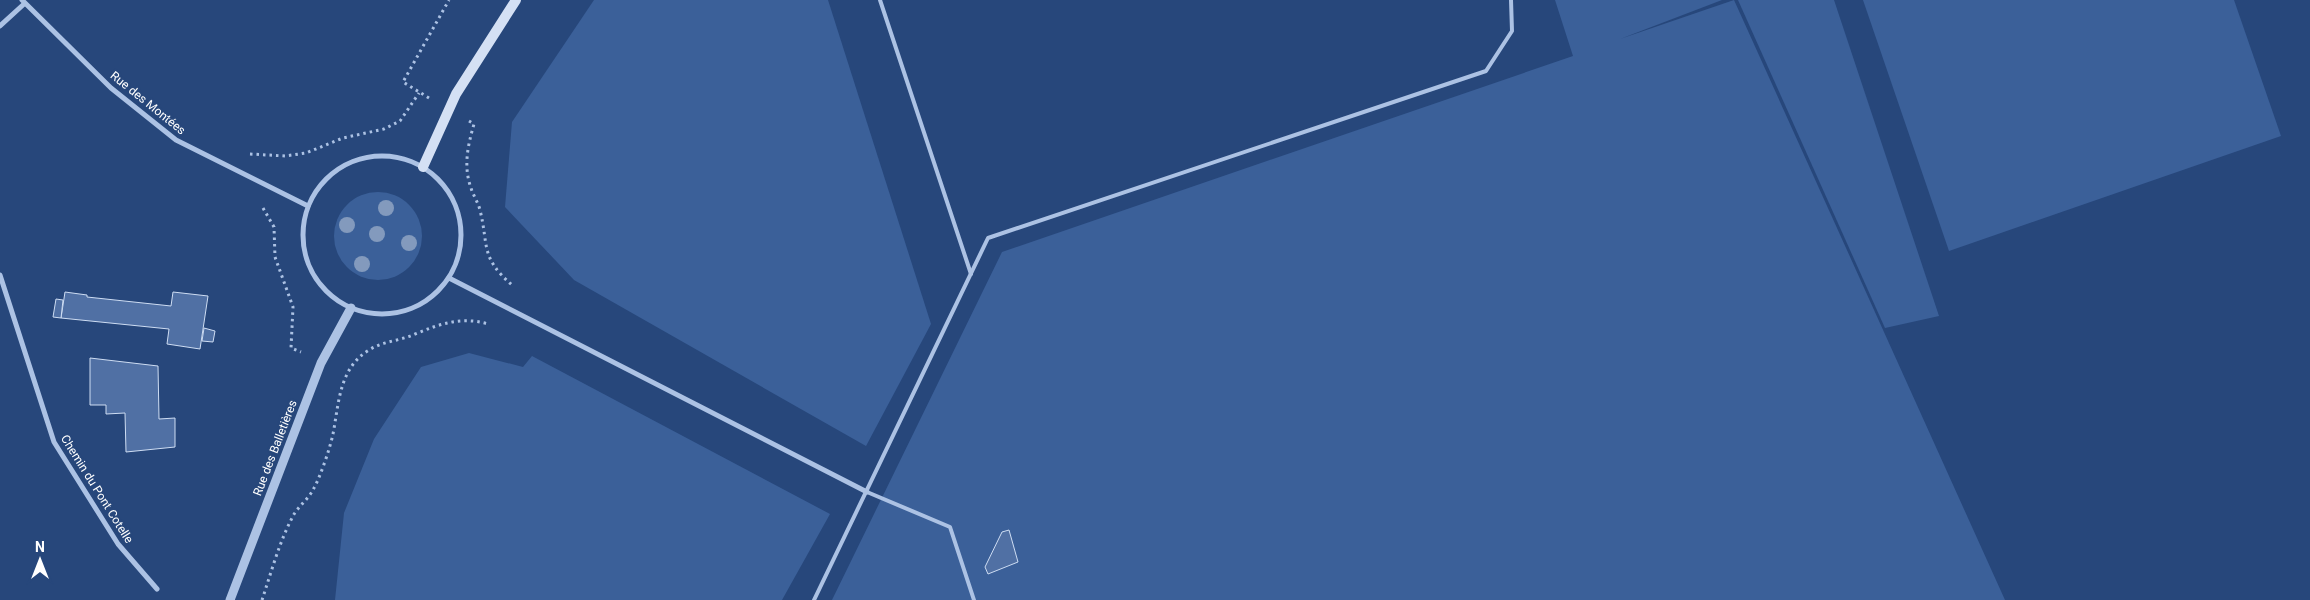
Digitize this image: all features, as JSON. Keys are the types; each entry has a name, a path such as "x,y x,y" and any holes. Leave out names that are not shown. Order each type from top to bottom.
{"main road":[{"path":"424,167 456,94 516,0"}],"street":[{"path":"0,26 23,2"},
{"name":"Rue des Montées","path":"23,2 111,88 176,140 308,206"},
{"path":"384,156 398,157 424,167 434,175 452,196 461,222 459,256 449,278 430,299 408,310 392,314 375,314 352,308 330,295 320,284 307,260 303,232 308,206 314,194 332,173 356,160 384,156"},
{"name":"Chemin du Pont Cotelle","path":"0,275 54,442 118,544 157,589"},
{"path":"449,278 867,492"},
{"name":"Rue des Balletières","path":"230,600 321,363 352,308"}],"lane":[{"path":"880,0 971,274"},
{"path":"814,600 988,238 1486,71 1512,31 1511,0"},
{"path":"867,492 950,527 974,600"}],"path":[{"path":"251,152 285,156 306,153 343,138 384,129 400,121 419,93 403,82 450,0"},
{"path":"474,124 466,156 467,175 480,209 487,254 499,274 513,286"},
{"path":"259,204 266,211 274,226 275,257 293,307 291,348"},
{"path":"262,600 292,517 314,488 333,435 335,409 344,378 355,363 367,351 381,343 404,339 449,321 464,320 494,326"}],"shaded area":[{"path":"594,0 828,0 931,324 866,446 574,280 505,207 512,122"},
{"path":"1555,0 1722,0 1620,39 1734,0 2005,600 832,600 1002,252 1573,56"},
{"path":"1738,0 1834,0 1939,316 1885,328"},
{"path":"1863,0 2234,0 2281,136 1949,251"},
{"path":"378,192 395,195 403,199 415,211 419,219 422,236 419,253 415,261 403,273 395,277 378,280 361,277 353,273 341,261 337,253 334,236 337,219 341,211 353,199 361,195"},
{"path":"469,353 523,367 532,356 830,514 782,600 335,600 344,513 374,439 421,367"}],"building":[{"path":"65,292 87,295 87,297 171,306 173,292 208,296 200,349 167,344 169,329 61,318"},
{"path":"56,299 63,300 61,318 53,317"},
{"path":"204,328 215,331 213,342 202,341"},
{"path":"90,358 158,366 159,419 175,418 175,447 126,452 125,413 106,414 106,405 90,405"},
{"path":"1009,530 1018,562 988,574 985,567 1002,532"}]}
